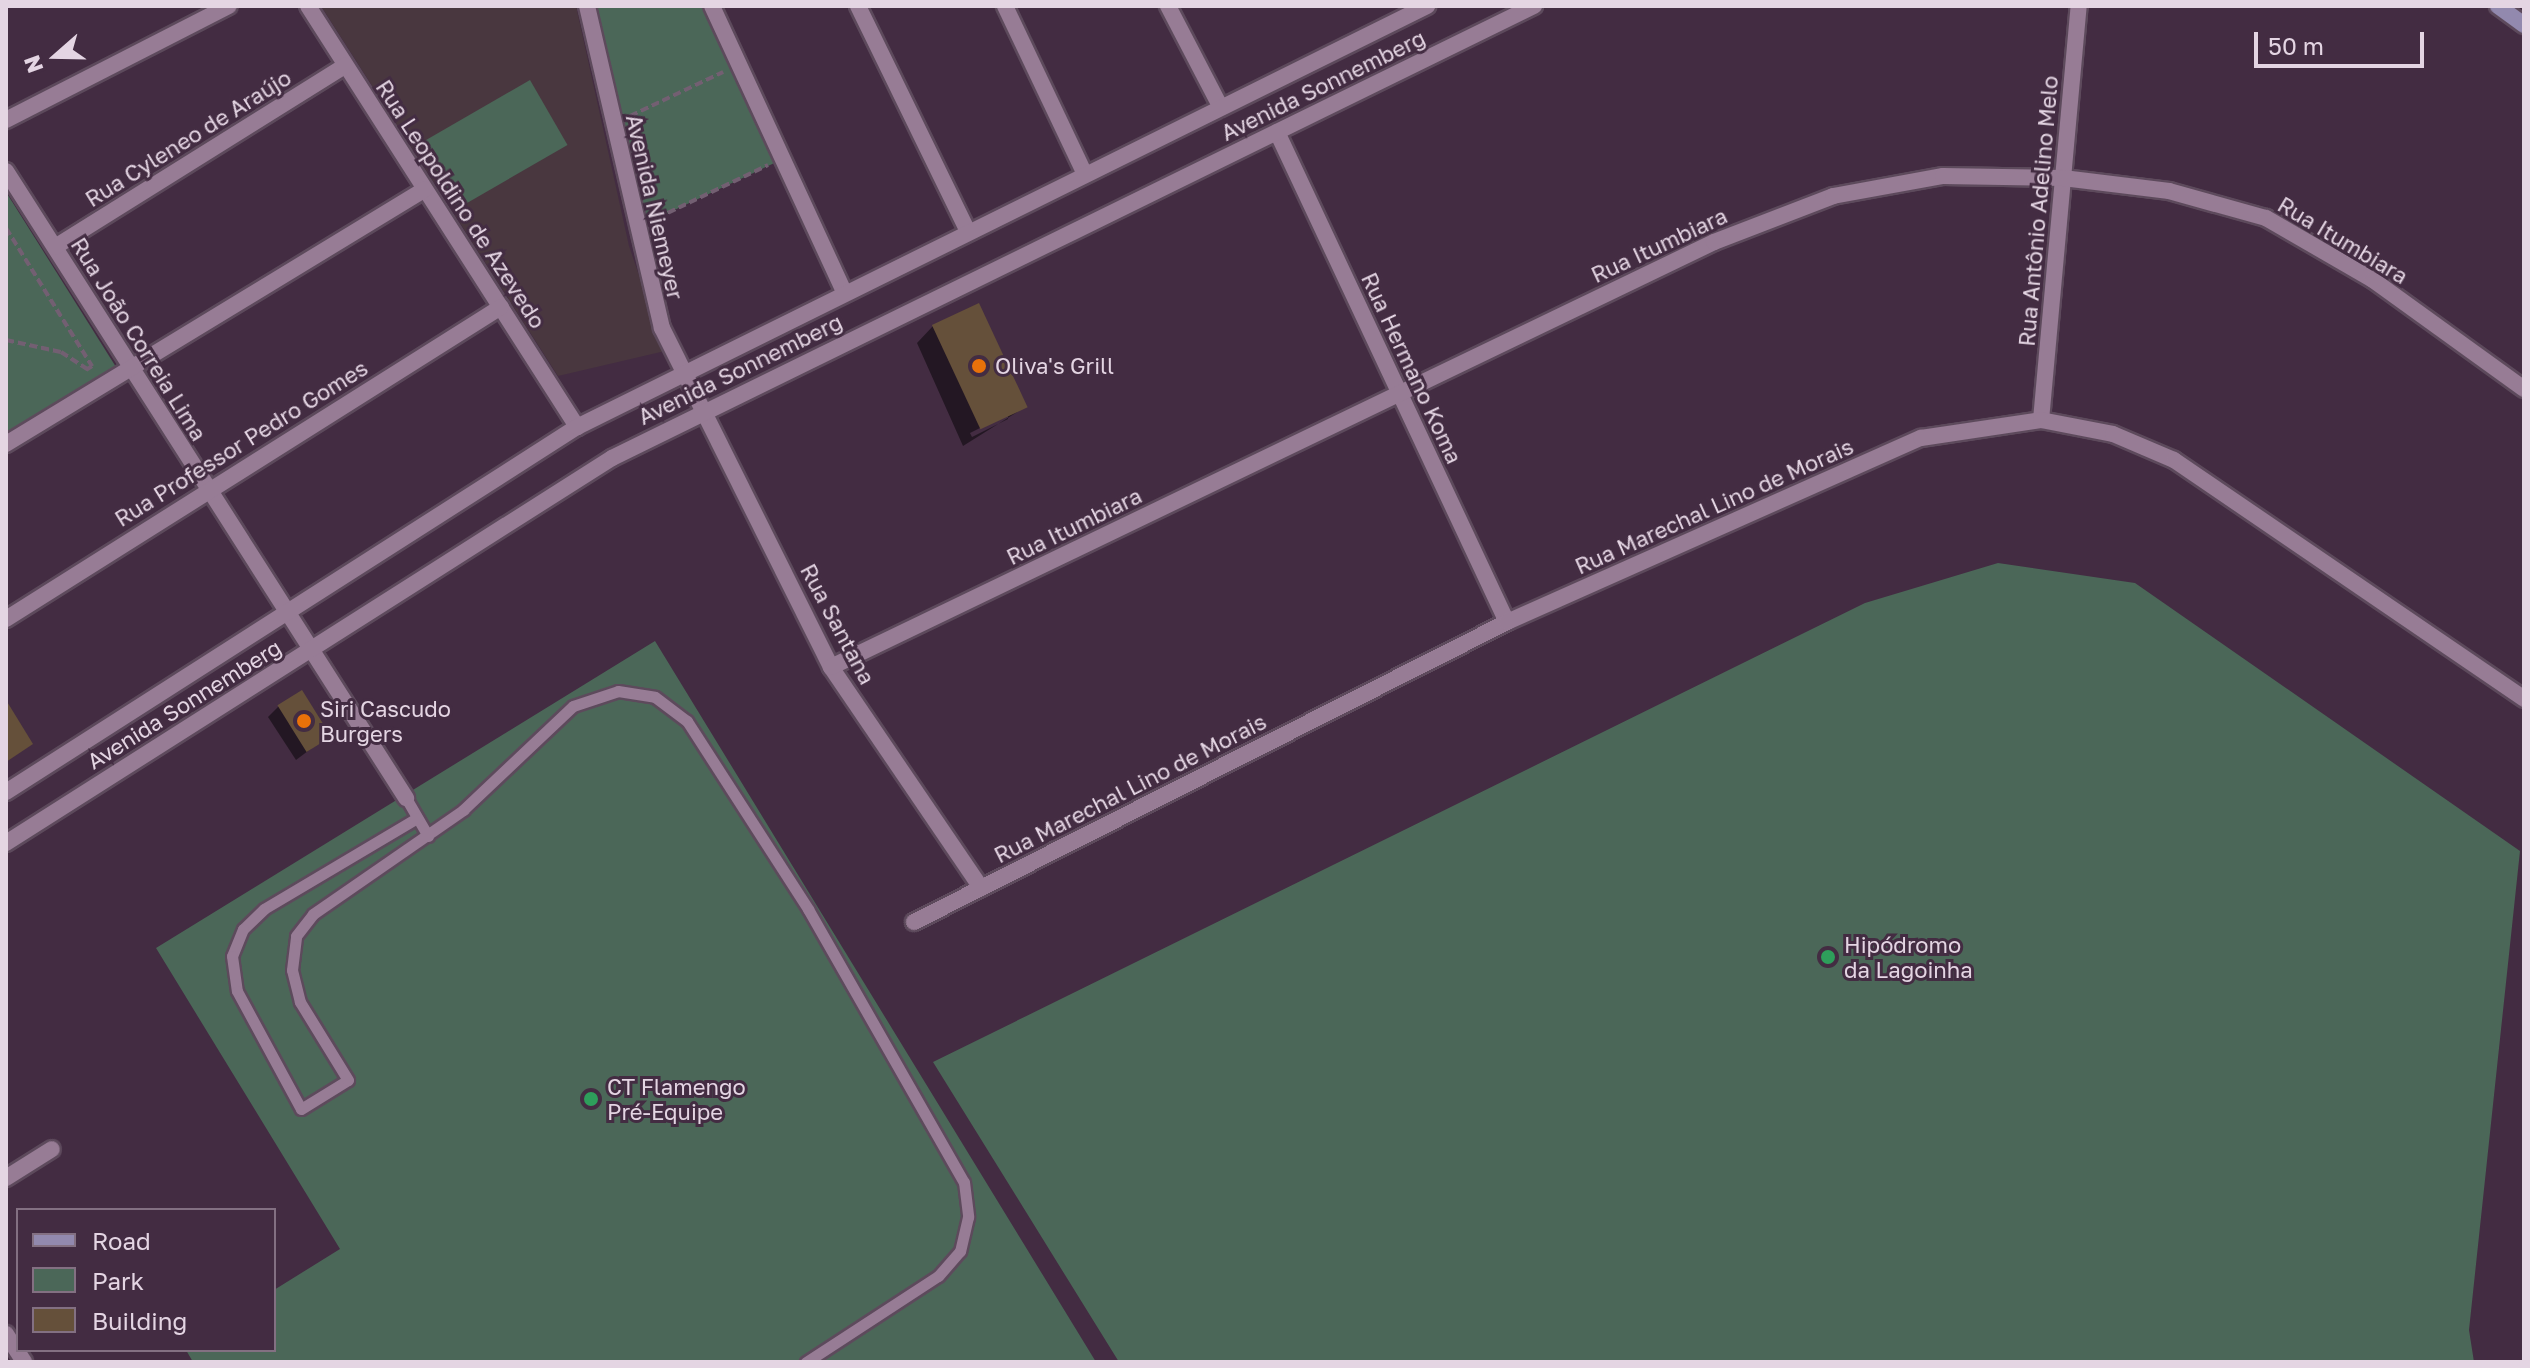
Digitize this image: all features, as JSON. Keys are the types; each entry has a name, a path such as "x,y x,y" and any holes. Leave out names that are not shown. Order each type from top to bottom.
{"main road":[{"path":"2498,6 2524,25"}],"street":[{"path":"6,120 229,6"},
{"name":"Rua Leopoldino de Azevedo","path":"308,6 577,427"},
{"path":"712,6 843,289"},
{"path":"858,6 967,229"},
{"path":"1005,6 1084,172"},
{"path":"1168,6 1220,106"},
{"name":"Avenida Sonnemberg","path":"6,792 577,427 682,369 843,289 1427,6"},
{"name":"Avenida Sonnemberg","path":"6,843 612,458 704,409 1534,6"},
{"name":"Rua Antônio Adelino Melo","path":"2041,420 2079,6"},
{"name":"Avenida Niemeyer","path":"592,8 613,124 662,328 704,409"},
{"name":"Rua Cyleneo de Araújo","path":"55,247 345,66"},
{"name":"Rua Hermano Koma","path":"1277,132 1507,622"},
{"name":"Rua João Correia Lima","path":"6,171 312,650"},
{"name":"Rua Itumbiara","path":"831,667 1714,242 1833,196 1943,176 2063,178 2169,191 2266,218 2373,280 2524,389"},
{"path":"6,444 425,189"},
{"name":"Rua Professor Pedro Gomes","path":"6,619 501,307"},
{"name":"Rua Santana","path":"704,409 831,667 981,888"},
{"name":"Rua Marechal Lino de Morais","path":"914,922 1507,622 1921,438 2041,420 2113,434 2174,460 2524,699"},
{"path":"312,650 406,798"},
{"path":"6,1178 52,1149"}],"lane":[{"path":"417,818 264,909 243,929 232,956 237,991 301,1109 348,1080 300,1002 292,970 296,936 313,914 428,836 573,706 618,691 655,697 687,721 808,909 964,1182 968,1217 953,1259 806,1362"},
{"path":"406,798 428,836"}],"path":[{"path":"613,124 739,65"},
{"path":"636,228 783,159"},
{"path":"6,228 88,369 102,384"},
{"path":"6,340 47,347 88,369"},
{"path":"76,376 88,369"}],"shaded area":[{"path":"321,6 576,6 629,246 665,351 558,376"}],"green space":[{"path":"587,6 712,6 783,159 636,228"},
{"path":"530,80 568,145 458,208 421,143"},
{"path":"6,192 116,367 6,436"},
{"name":"Hipódromo da Lagoinha","path":"1998,563 2135,583 2520,851 2469,1330 2474,1362 1119,1362 933,1062 1865,603"},
{"name":"CT Flamengo Pré-Equipe","path":"655,641 1096,1362 193,1362 187,1352 276,1352 276,1289 340,1249 156,948"}],"building":[{"name":"Oliva's Grill","path":"979,303 1028,407 980,429 932,325"},
{"name":"Siri Cascudo Burgers","path":"302,690 331,737 307,752 277,705"},
{"path":"6,700 33,744 6,762"}],"place":[{"name":"Oliva's Grill","path":"979,366"},
{"name":"Siri Cascudo Burgers","path":"304,721"},
{"name":"Hipódromo da Lagoinha","path":"1828,957"},
{"name":"CT Flamengo Pré-Equipe","path":"591,1099"}]}
